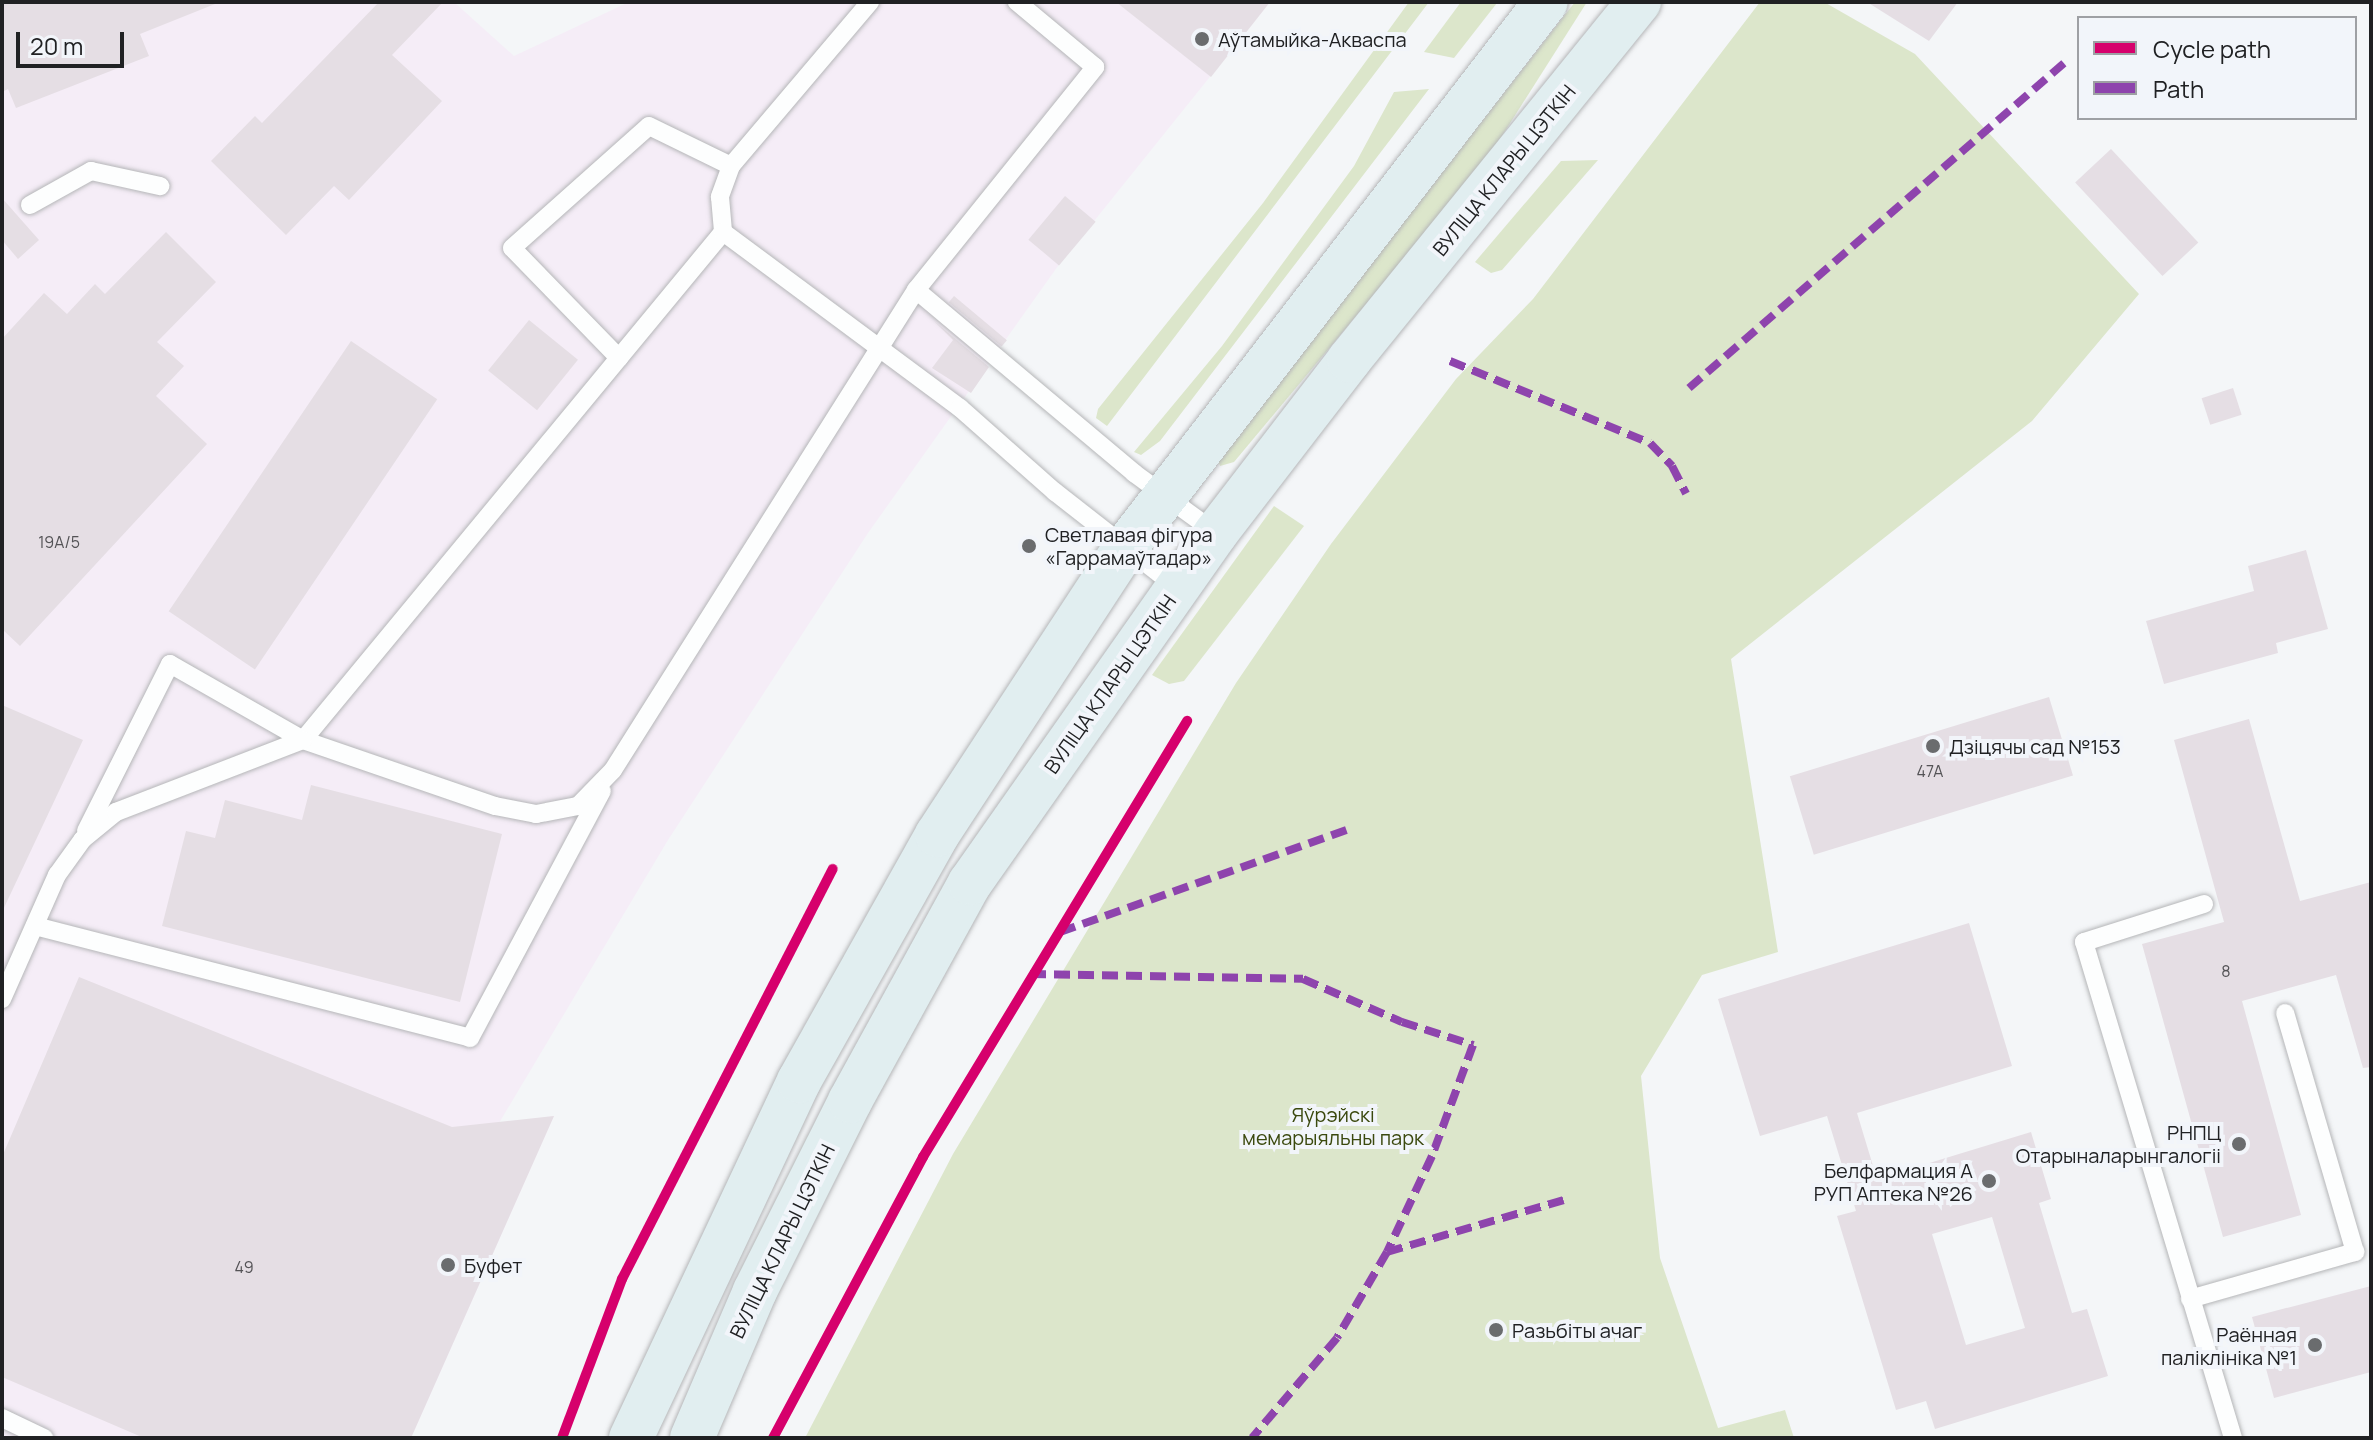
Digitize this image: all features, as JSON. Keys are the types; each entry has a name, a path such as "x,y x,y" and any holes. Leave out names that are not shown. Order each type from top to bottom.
{"main road":[{"path":"631,1438 799,1081 937,835 1125,548 1546,2"},
{"name":"ВУЛІЦА КЛАРЫ ЦЭТКІН","path":"692,1438 755,1291 850,1101 970,883 1216,533 1349,360 1639,2"}],"lane":[{"path":"83,839 116,812 303,740 723,232 720,197 731,166 870,2"},
{"path":"35,926 470,1038 613,770 876,348 916,290 1095,67 1017,2"},
{"path":"619,358 512,248 649,126 731,166"},
{"path":"30,205 91,171 160,186"},
{"path":"723,232 960,408 1125,548 1178,588"},
{"path":"916,290 1165,495 1216,533"},
{"path":"2,999 57,875 83,839 170,664 303,740 495,806 536,814 578,806 613,770"},
{"path":"2204,904 2084,942 2233,1438"},
{"path":"2190,1299 2355,1252 2285,1013"},
{"path":"2,1418 44,1438"}],"shaded area":[{"path":"2,2 454,2 514,56 629,2 1270,2 1058,266 868,533 668,840 499,1123 554,1116 411,1438 2,1438"}],"green space":[{"path":"1409,2 1429,2 1107,426 1096,418 1098,409 1263,203"},
{"path":"1461,2 1497,3 1454,58 1424,52"},
{"path":"1575,2 1587,2 1488,158 1234,462 1220,466 1218,460"},
{"name":"Яўрэйскі мемарыяльны парк","path":"1760,2 1824,2 1915,54 2139,294 2032,421 1731,659 1778,952 1702,975 1641,1076 1660,1258 1718,1428 1785,1410 1794,1438 805,1438 953,1154 1236,683 1331,544 1456,379 1533,299"},
{"path":"1429,89 1160,441 1141,455 1134,452 1222,346 1354,166 1394,92"},
{"path":"1598,160 1502,270 1491,273 1475,262 1561,161"},
{"path":"1274,506 1304,526 1184,681 1169,684 1152,675"}],"building":[{"path":"2,2 215,4 140,34 149,56 16,108 8,89 2,92"},
{"path":"379,2 443,2 392,55 442,101 349,200 334,186 286,235 211,161 255,116 262,123"},
{"name":"Аўтамыйка-Акваспа","path":"1116,2 1270,2 1211,77"},
{"path":"1867,2 1958,2 1929,41"},
{"path":"2111,149 2198,243 2162,276 2075,182"},
{"path":"1065,196 1096,222 1059,265 1028,240"},
{"path":"2,198 39,240 18,259 2,240"},
{"path":"166,232 216,282 157,342 184,366 156,396 207,444 20,646 2,629 2,339 44,293 67,314 95,284 105,294"},
{"path":"954,296 1007,340 1002,346 949,302"},
{"path":"529,320 578,360 537,410 488,371"},
{"path":"934,321 989,367 971,393 932,368 953,340"},
{"path":"351,341 437,399 255,669 169,611"},
{"path":"2233,388 2242,415 2210,425 2202,398"},
{"path":"2306,550 2328,629 2276,643 2278,653 2164,684 2146,621 2254,591 2248,566"},
{"path":"2049,697 2073,775 1814,855 1790,776"},
{"path":"2,705 83,740 2,912"},
{"path":"2249,719 2300,901 2371,882 2371,1067 2363,1068 2336,975 2242,1001 2301,1215 2223,1237 2142,944 2224,922 2174,740"},
{"path":"311,785 502,834 460,1002 162,926 186,831 215,838 225,800 302,820"},
{"path":"1969,923 2012,1066 1857,1113 1877,1179 2031,1132 2051,1199 2039,1203 2072,1313 2087,1309 2108,1376 1935,1429 1926,1401 1896,1410 1837,1216 1856,1211 1827,1116 1760,1136 1718,999","holes":["1992,1217 2025,1328 1966,1345 1932,1234"]},
{"path":"79,977 452,1127 554,1116 411,1438 144,1438 2,1377 2,1157"},
{"name":"Раённая паліклініка №1","path":"2371,1286 2371,1372 2274,1398 2252,1317"}],"marked path":[{"path":"1689,388 2070,58"},
{"path":"1450,361 1650,443 1672,466 1686,494"},
{"path":"1060,932 1346,830"},
{"path":"1030,974 1303,979 1402,1022 1473,1045 1432,1156 1387,1252 1337,1338 1252,1438"},
{"path":"1387,1252 1564,1200"}],"cycle path":[{"path":"773,1438 923,1157 1187,721"},
{"path":"562,1438 622,1279 833,869"}],"place":[{"name":"Аўтамыйка-Акваспа","path":"1202,39"},
{"name":"Светлавая фігура «Гаррамаўтадар»","path":"1029,546"},
{"name":"Дзіцячы сад №153","path":"1933,746"},
{"name":"РНПЦ Отарыналарынгалогіі","path":"2239,1144"},
{"name":"Белфармация А РУП Аптека №26","path":"1989,1181"},
{"name":"Буфет","path":"448,1265"},
{"name":"Разьбіты ачаг","path":"1496,1330"},
{"name":"Раённая паліклініка №1","path":"2315,1345"}]}
